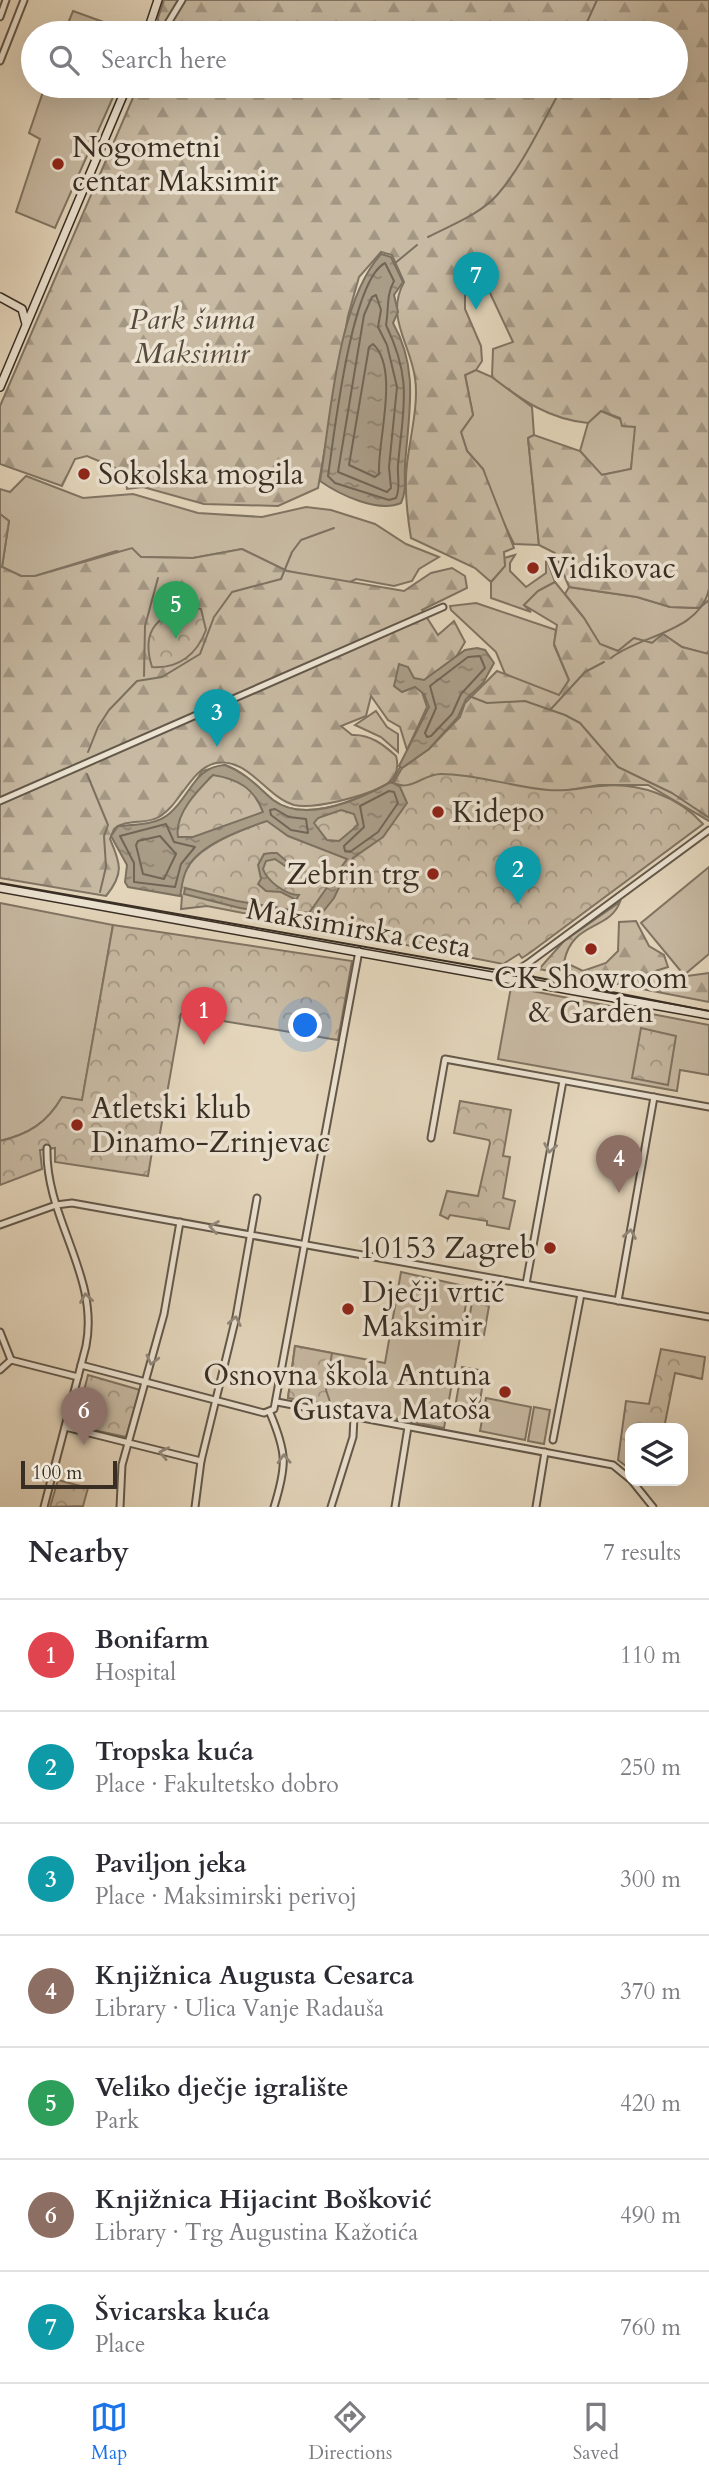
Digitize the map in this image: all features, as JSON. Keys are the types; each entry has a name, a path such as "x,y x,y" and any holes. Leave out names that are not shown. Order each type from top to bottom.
{"main road":[{"path":"151,21 158,0"},
{"path":"0,387 122,98"},
{"path":"0,297 19,307 26,317 24,330"},
{"path":"19,307 29,307 37,300"},
{"name":"Maksimirska cesta","path":"0,888 506,976 709,1015"}],"street":[{"path":"0,17 6,0"},
{"path":"0,61 24,0"},
{"path":"169,21 182,0"},
{"path":"0,801 443,607"},
{"path":"506,976 527,964 709,830"},
{"path":"270,1413 277,1402 359,951"},
{"path":"527,964 528,975 532,981"},
{"path":"431,1138 445,1059 709,1107"},
{"path":"526,1284 563,1081"},
{"path":"618,1301 654,1097"},
{"path":"44,1507 88,1332 87,1298 56,1205 47,1168 47,1148"},
{"path":"195,1507 201,1461 236,1317 257,1198"},
{"path":"0,1225 56,1205 72,1203 709,1317"},
{"path":"120,1507 120,1476 167,1301 180,1222"},
{"path":"554,1440 580,1294"},
{"path":"0,1332 10,1360"},
{"path":"10,1360 78,1377"},
{"path":"0,1370 10,1360"},
{"path":"81,1366 270,1413"},
{"path":"277,1402 612,1465 625,1475"},
{"path":"270,1413 285,1455 283,1480 274,1507"},
{"path":"331,1507 353,1437 354,1417"},
{"path":"65,1427 201,1461"},
{"path":"394,1507 408,1427"},
{"path":"536,1507 545,1452"},
{"path":"636,1486 653,1507"}],"green space":[{"name":"Park šuma Maksimir","path":"164,0 709,0 709,600 699,608 670,607 637,597 569,587 555,553 539,545 528,438 534,435 580,451 602,475 631,469 635,427 622,426 620,418 601,411 588,423 561,418 526,401 492,377 493,349 513,342 483,278 465,278 465,309 481,346 482,361 476,370 465,375 473,415 461,432 467,451 483,469 514,548 504,552 505,566 491,582 475,568 411,538 406,482 415,410 415,378 398,318 399,295 404,282 392,255 381,252 359,277 348,316 318,488 278,506 204,504 143,487 127,489 125,472 87,456 75,459 62,486 0,464 0,406 133,98 688,98 688,21 158,21"},
{"path":"73,11 101,21 69,21"},
{"name":"Nogometni centar Maksimir","path":"41,98 113,98 55,228 16,212 40,139 29,133"},
{"path":"476,370 492,377 532,407 534,435 528,438 539,545 514,544 491,497 483,469 467,451 461,432 473,415 465,375"},
{"path":"601,411 636,426 631,469 601,475 580,451 588,423"},
{"path":"26,476 83,498 133,494 198,513 262,517 306,507 331,510 375,524 406,544 439,557 419,569 412,581 394,586 356,579 348,583 287,571 242,549 193,558 141,557 116,551 35,576 21,576 2,567 9,521 0,514 0,489 10,492"},
{"path":"0,514 9,521 2,567 21,576 35,576 132,548 141,557 193,558 242,549 287,571 404,591 431,573 452,568 465,576 467,588 422,610 438,635 454,621 465,642 455,659 420,686 427,707 407,750 400,727 388,720 371,696 366,716 341,726 352,735 365,736 376,741 396,756 395,775 382,787 326,804 294,805 284,801 238,766 216,763 200,772 174,804 159,817 114,829 110,839 117,855 119,869 116,881 106,896 0,878"},
{"path":"515,555 510,563 510,571 526,587 546,573 546,558 555,582 538,591 524,605 531,612 491,598 491,582 505,566 504,558"},
{"path":"555,582 584,618 600,644 618,651 634,638 652,643 663,634 682,647 709,654 709,821 648,785 599,785 533,796 413,785 400,787 393,784 402,768 429,749 460,717 465,703 497,671 559,695 569,680 554,644 557,625 524,605 538,591"},
{"path":"569,587 637,597 670,607 699,608 709,600 709,651 706,654 682,647 663,634 652,643 634,638 618,651 599,644 584,618 565,594"},
{"path":"476,603 556,630 554,645 569,680 559,696 505,674 496,652 451,610 450,606"},
{"path":"194,608 201,609 206,630 198,646 179,662 152,667 149,642 155,625 171,614"},
{"path":"376,711 387,727 398,734 398,752 381,737 355,725"},
{"path":"225,765 245,776 273,800 286,807 301,810 332,806 391,782 405,785 441,774 548,790 629,786 669,799 693,814 703,824 531,952 522,958 519,954 503,964 207,906 181,909 182,896 179,892 169,826 202,771"},
{"path":"709,867 709,954 684,975 641,923"},
{"path":"620,902 608,918 575,939 564,962 583,971 606,963 618,951 619,922 636,921 649,946 664,955 668,967 649,973 665,979 709,973 709,1002 539,969 564,941"},
{"path":"0,903 113,925 82,1101 62,1097 50,1114 36,1126 20,1135 0,1141"},
{"path":"113,925 352,961 338,1040 181,1014 159,1139 154,1139 148,1176 55,1162 55,1148 40,1150 42,1169 0,1185 0,1141 20,1135 36,1126 50,1114 62,1097 82,1100"},
{"path":"511,987 709,1025 709,1075 680,1070 677,1091 498,1059"},
{"path":"641,1028 676,1036 668,1085 632,1078"},
{"path":"460,1101 511,1110 503,1156 510,1157 503,1198 515,1201 509,1229 487,1225 487,1221 450,1215 448,1219 440,1215 447,1191 478,1196 490,1143 489,1140 454,1133"},
{"path":"401,1272 469,1287 444,1428 288,1398 295,1346 385,1363"},
{"path":"472,1302 489,1306 484,1335 467,1332"},
{"path":"295,1346 332,1353 326,1390 331,1405 288,1398"},
{"path":"661,1349 705,1357 702,1379 675,1373 665,1423 625,1423 625,1465 618,1460 626,1401 649,1404"},
{"path":"462,1367 485,1371 478,1412 455,1408"},
{"path":"88,1375 140,1390 126,1437 75,1426"},
{"path":"486,1398 531,1407 525,1440 480,1431"},
{"path":"534,1407 550,1410 544,1444 528,1441"},
{"path":"58,1480 88,1488 83,1506 50,1507"}],"water":[{"path":"381,254 391,257 403,282 394,295 398,312 393,323 407,358 410,411 403,498 401,503 381,506 348,497 320,481 345,330 366,275"},
{"path":"465,650 485,650 494,663 483,683 466,699 458,717 429,749 402,768 399,766 429,707 424,694 415,687 402,692 394,686 399,664 408,667 414,678 424,680"},
{"path":"225,765 232,768 251,780 273,800 286,807 301,810 332,806 391,782 400,787 407,803 383,837 353,858 334,898 322,913 312,919 240,908 184,894 185,888 237,901 309,913 347,859 288,836 267,821 222,839 201,852 185,872 180,896 128,887 125,882 127,865 111,836 118,826 146,824 165,817 200,776 215,767","holes":["213,775 244,786 255,797 263,812 193,837 178,837 183,811","341,810 354,814 358,825 339,841 327,840 314,823 318,818"]},
{"path":"277,853 291,865 285,866 275,859 266,861 263,869 265,874 283,890 299,895 296,900 281,892 266,891 258,884 261,879 258,865 264,854"}],"waterway":[{"path":"587,21 597,0"},
{"path":"428,237 474,213 498,194 525,155 556,98"},
{"path":"394,264 417,245"},
{"path":"88,752 98,727 109,710 137,681 162,677 200,654 214,617 232,592 281,579 292,552 301,540 334,528"},
{"path":"144,676 145,626 158,578"},
{"path":"611,658 682,624 694,615 709,589"},
{"path":"551,709 585,672 604,662"},
{"path":"469,696 487,703 525,701 565,715 580,723 618,767 672,793 708,817"},
{"path":"392,783 400,767"},
{"path":"87,774 108,825 104,836 106,867 100,892"}],"tram line":[{"path":"0,883 514,973 709,1011"}],"place":[{"name":"Nogometni centar Maksimir","path":"58,164"},
{"name":"Švicarska kuća","path":"476,310"},
{"name":"Sokolska mogila","path":"84,474"},
{"name":"Vidikovac","path":"533,568"},
{"name":"Veliko dječje igralište","path":"176,639"},
{"name":"Paviljon jeka","path":"217,747"},
{"name":"Kidepo","path":"438,812"},
{"name":"Zebrin trg","path":"433,874"},
{"name":"Tropska kuća","path":"518,904"},
{"name":"CK Showroom & Garden","path":"591,949"},
{"name":"Bonifarm","path":"204,1045"},
{"name":"Atletski klub Dinamo-Zrinjevac","path":"77,1125"},
{"name":"Knjižnica Augusta Cesarca","path":"619,1193"},
{"name":"10153 Zagreb","path":"550,1248"},
{"name":"Dječji vrtić Maksimir","path":"348,1309"},
{"name":"Osnovna škola Antuna Gustava Matoša","path":"505,1392"},
{"name":"Knjižnica Hijacint Bošković","path":"84,1445"}]}
